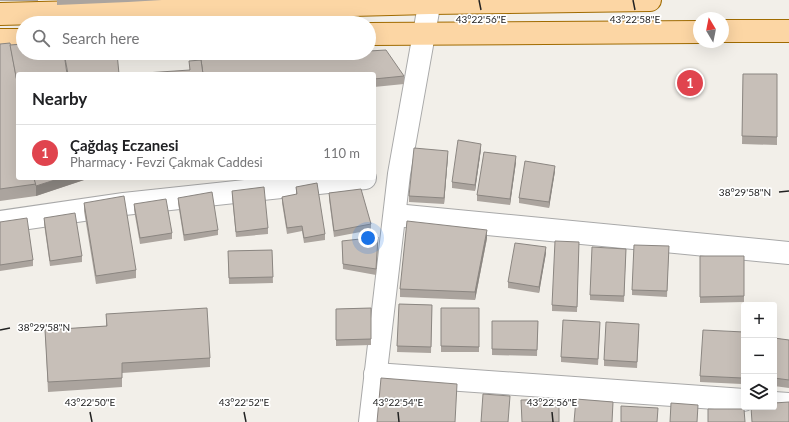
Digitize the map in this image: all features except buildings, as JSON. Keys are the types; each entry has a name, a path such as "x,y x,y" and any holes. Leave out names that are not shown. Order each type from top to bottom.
{"main road":[{"path":"0,14 46,7 430,1 650,0"},
{"path":"729,32 789,31"},
{"path":"376,34 693,32"},
{"path":"0,40 16,40"}],"street":[{"path":"370,422 399,174 426,33 430,1"},
{"path":"376,177 399,174"},
{"path":"0,222 124,204 346,180"},
{"path":"395,215 789,253"},
{"path":"375,374 741,400"},
{"path":"777,402 789,404"}],"place":[{"name":"Çağdaş Eczanesi","path":"690,83"}]}
